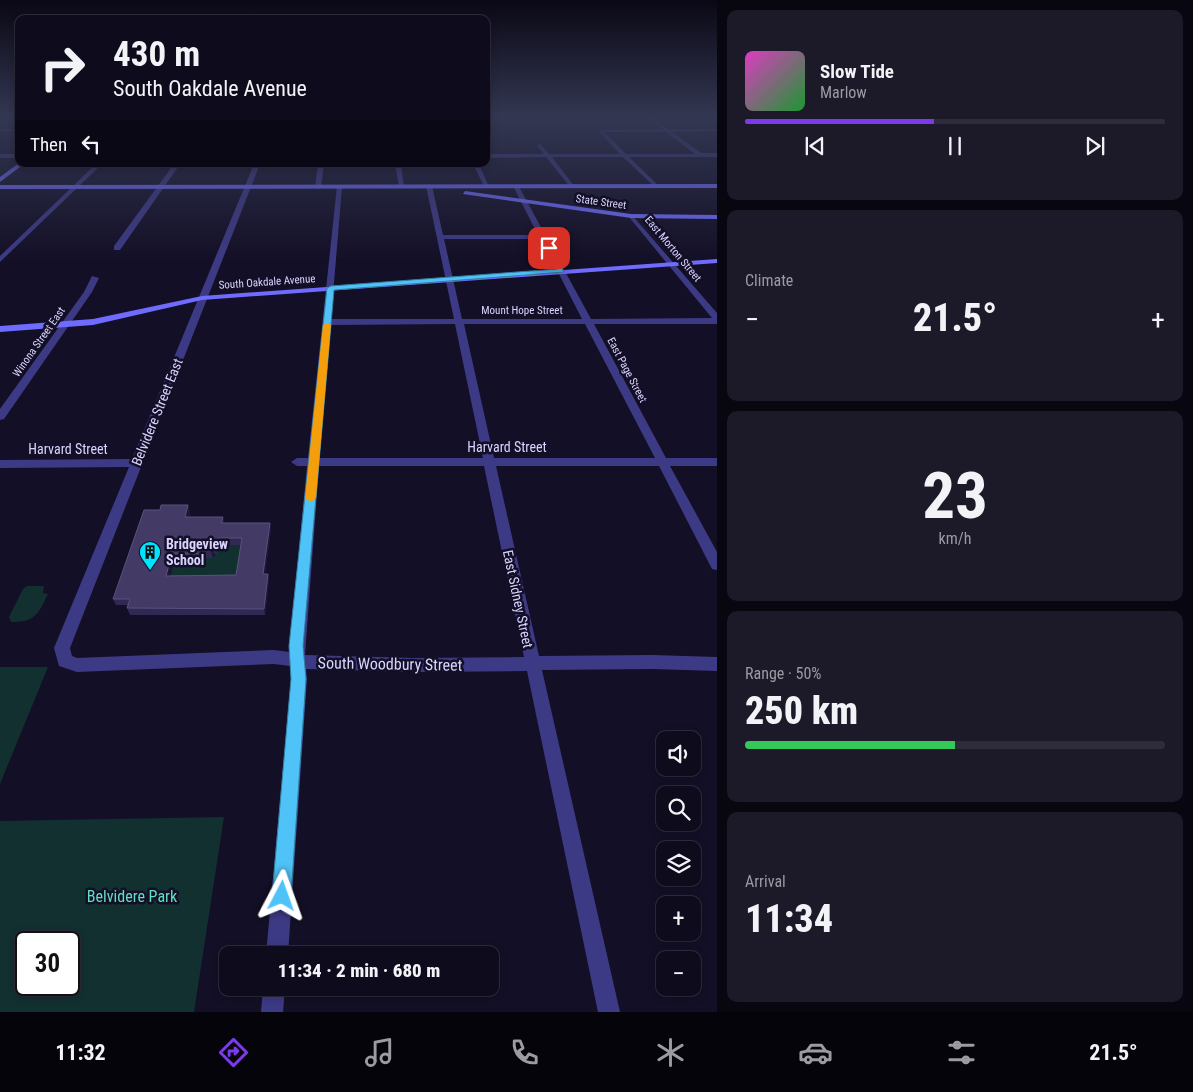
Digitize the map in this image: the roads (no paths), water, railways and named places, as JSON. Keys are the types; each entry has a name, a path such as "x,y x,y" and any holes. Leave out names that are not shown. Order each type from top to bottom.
{"street":[{"path":"556,165 571,186"},
{"path":"635,165 656,186"},
{"path":"0,180 17,167"},
{"path":"0,260 96,167"},
{"path":"117,248 175,167"},
{"name":"Belvidere Street East","path":"65,661 62,648 255,167"},
{"path":"318,187 321,167"},
{"path":"399,167 402,186"},
{"path":"477,167 486,186"},
{"path":"278,946 299,679 296,660 339,186"},
{"name":"State Street","path":"0,187 429,186 439,191 452,189 631,216 717,217"},
{"name":"East Sidney Street","path":"429,186 609,1012"},
{"path":"452,189 486,186 717,186"},
{"name":"East Page Street","path":"516,186 717,565"},
{"name":"East Morton Street","path":"631,216 717,320"},
{"path":"440,237 543,237"},
{"name":"South Oakdale Avenue","path":"0,329 93,322 202,298 717,261"},
{"name":"Winona Street East","path":"0,417 95,278"},
{"name":"Mount Hope Street","path":"327,322 717,320"},
{"name":"Harvard Street","path":"297,462 717,462"},
{"name":"Harvard Street","path":"0,464 136,464"},
{"name":"South Woodbury Street","path":"65,661 77,666 274,657 312,664 532,665 652,662 717,664"},
{"path":"272,1012 273,996"}],"place":[{"name":"Bridgeview School","path":"150,571"}],"park label":[{"name":"Belvidere Park","path":"132,896"}]}
